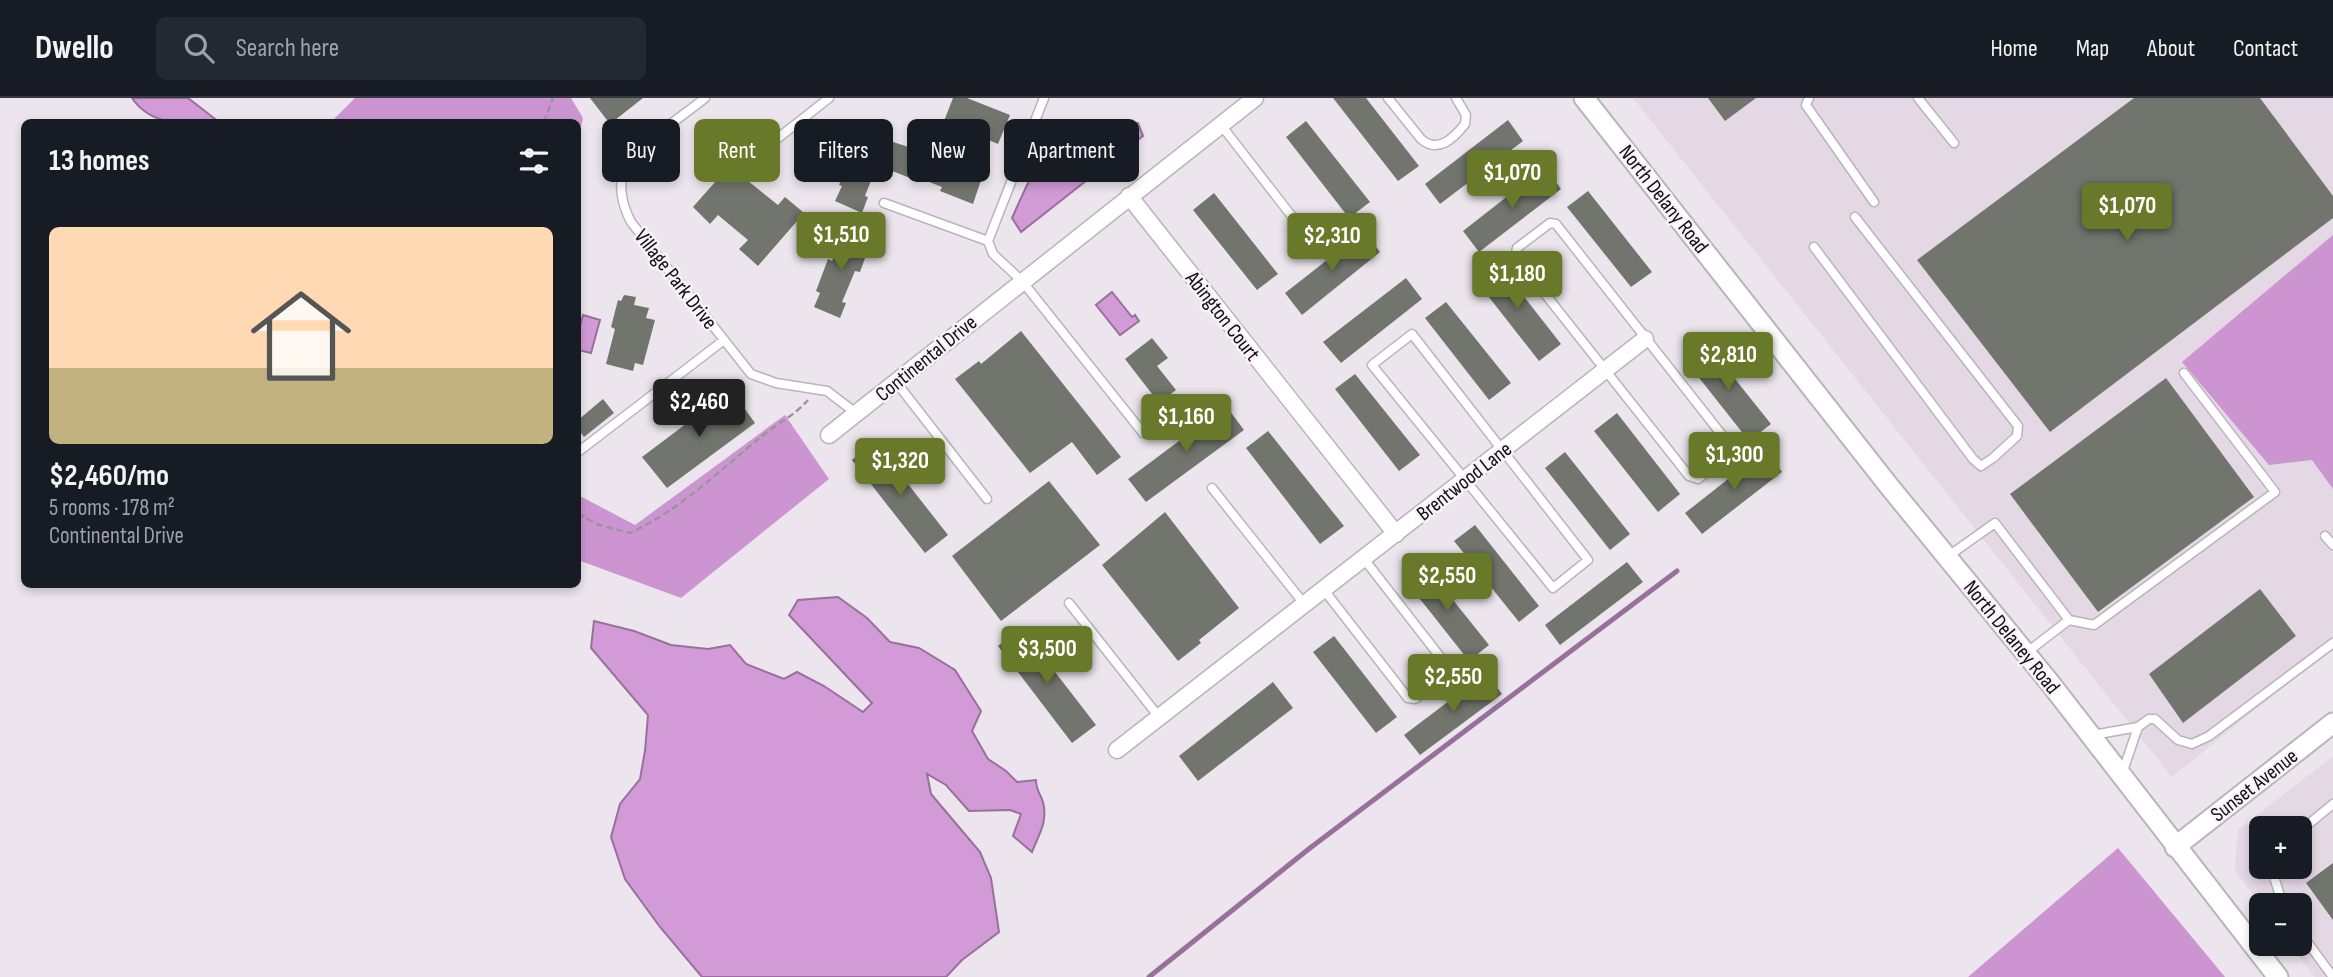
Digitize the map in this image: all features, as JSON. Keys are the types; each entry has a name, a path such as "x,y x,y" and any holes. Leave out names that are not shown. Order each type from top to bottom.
{"street":[{"name":"Continental Drive","path":"829,435 1255,98"},
{"name":"North Delany Road","path":"1584,98 1743,300"},
{"name":"Abington Court","path":"1129,197 1396,534"},
{"name":"North Delaney Road","path":"1743,300 2025,653 2278,977"},
{"name":"Brentwood Lane","path":"1117,750 1645,339"},
{"name":"Sunset Avenue","path":"2175,847 2333,723"}],"lane":[{"name":"Village Park Drive","path":"705,98 626,164 621,192 623,207 631,222 751,374 776,383 827,391 856,413"},
{"path":"780,136 829,98"},
{"path":"1044,98 988,241 993,254 1022,281 1143,433"},
{"path":"1388,98 1421,139 1434,146 1446,142 1465,124 1466,115 1456,98"},
{"path":"1809,98 1806,105 1874,202"},
{"path":"1918,98 1954,142"},
{"path":"1221,125 1318,250"},
{"path":"884,203 988,241"},
{"path":"1814,247 1973,459 1981,466 1993,458 2017,436 2018,426 1855,217"},
{"path":"1550,223 1556,225 1645,339 1729,444 1730,454 1698,479 1689,475 1605,371 1515,256 1517,248 1550,223"},
{"path":"1412,334 1503,450 1588,560 1553,588 1373,365 1412,334"},
{"path":"581,450 724,340"},
{"path":"1947,557 1995,523 2069,620 2094,625 2275,492 2184,373"},
{"path":"896,382 987,499"},
{"path":"1212,488 1305,605"},
{"path":"2325,536 2333,545"},
{"path":"1324,590 1408,698 1415,699 1447,676 1448,667 1364,559"},
{"path":"1069,603 1159,717"},
{"path":"2025,653 2069,620"},
{"path":"2090,736 2138,727 2149,719 2155,719 2178,740 2192,744 2209,736 2333,643"},
{"path":"2121,777 2138,727"},
{"path":"2312,821 2333,804"},
{"path":"2312,948 2333,977"}],"path":[{"path":"545,119 553,98"},
{"path":"581,515 596,524 630,533 650,524 682,502 760,437 799,410 815,389"}],"shaded area":[{"path":"132,98 188,98 215,119 160,119 140,108"},
{"path":"355,98 571,98 583,118 581,126 581,119 334,119"},
{"path":"1633,98 2333,98 2333,647 2172,777"},
{"path":"1029,182 1085,182 1021,232 1012,218"},
{"path":"2333,235 2333,489 2312,460 2269,465 2182,362"},
{"path":"1112,292 1132,317 1135,315 1139,321 1120,335 1096,305"},
{"path":"583,315 600,320 591,353 581,351"},
{"path":"785,415 829,479 681,598 581,561 581,497 635,525"},
{"path":"838,597 867,618 890,642 919,648 955,670 981,711 972,731 988,759 1017,782 1036,780 1044,809 1042,828 1032,852 1013,836 1021,814 1010,810 969,811 946,785 927,774 931,794 980,852 991,878 999,932 962,960 946,977 702,977 660,927 625,879 611,837 620,804 640,779 648,715 591,648 594,621 634,631 671,645 708,649 730,645 746,664 784,679 797,672 863,712 872,703 789,615 798,600"},
{"path":"2333,756 2333,977 2315,977 2299,956 2312,956 2312,893 2252,893 2235,871 2238,830 2249,821 2249,879 2312,879 2312,816 2256,816"},
{"path":"2118,848 2225,977 1968,977"}],"building":[{"path":"590,98 643,98 616,119 606,119"},
{"path":"953,98 967,98 1010,115 1008,119 1004,119 1004,130 998,144 990,141 990,119 945,119"},
{"path":"1333,98 1366,98 1419,166 1398,181"},
{"path":"1708,98 1756,98 1725,121"},
{"path":"2134,98 2260,98 2333,196 2333,218 2050,432 1917,260"},
{"path":"1508,120 1523,141 1440,204 1425,184"},
{"path":"1306,121 1370,202 1349,218 1286,137"},
{"path":"893,142 907,146 907,177 893,171"},
{"path":"1545,167 1561,189 1479,252 1463,231"},
{"path":"715,182 749,182 778,205 785,197 804,213 758,266 739,249 748,240 718,215 710,224 693,207"},
{"path":"840,182 870,182 862,213 835,201 842,186 839,185"},
{"path":"929,182 980,182 973,204 940,191 942,187"},
{"path":"1588,191 1652,272 1631,287 1567,207"},
{"path":"1214,193 1278,274 1257,290 1193,210"},
{"path":"845,229 872,239 860,272 855,271 842,302 846,303 840,318 814,307 820,293 816,291 828,259 832,261"},
{"path":"1364,231 1380,252 1302,315 1285,293"},
{"path":"1496,261 1561,344 1539,361 1474,278"},
{"path":"1406,278 1422,299 1341,363 1323,342"},
{"path":"624,295 636,297 634,305 649,308 646,318 655,320 643,365 635,363 633,371 606,364 615,329 611,327 618,300 621,301"},
{"path":"1446,302 1511,383 1489,400 1425,318"},
{"path":"1021,331 1121,457 1097,475 1072,442 1030,473 955,379 979,361 981,364"},
{"path":"1152,338 1168,358 1157,366 1176,390 1159,403 1125,359"},
{"path":"1707,344 1771,424 1749,441 1685,360"},
{"path":"1355,374 1420,455 1399,471 1335,389"},
{"path":"2166,378 2254,497 2098,612 2010,494"},
{"path":"731,390 755,423 667,488 642,457"},
{"path":"603,399 614,413 584,437 581,433 581,417"},
{"path":"1226,406 1244,430 1146,502 1128,479"},
{"path":"1617,413 1680,494 1658,512 1594,431"},
{"path":"1268,431 1344,526 1320,544 1246,448"},
{"path":"875,442 948,535 925,553 852,460"},
{"path":"1765,450 1782,472 1702,534 1685,513"},
{"path":"1565,452 1630,534 1610,550 1545,468"},
{"path":"1049,481 1100,545 1001,621 952,556"},
{"path":"1165,512 1239,608 1178,661 1102,565"},
{"path":"1475,525 1539,606 1519,622 1454,541"},
{"path":"1627,562 1643,582 1560,645 1545,625"},
{"path":"1425,565 1489,645 1469,661 1405,580"},
{"path":"2260,589 2296,636 2183,723 2149,674"},
{"path":"1021,628 1096,725 1072,743 998,646"},
{"path":"1334,636 1397,717 1376,733 1313,652"},
{"path":"1486,673 1502,694 1420,755 1404,735"},
{"path":"1273,682 1293,708 1198,781 1179,756"},
{"path":"2333,863 2333,920 2306,883"}],"waterway":[{"path":"1149,977 1310,848 1677,571"}]}
